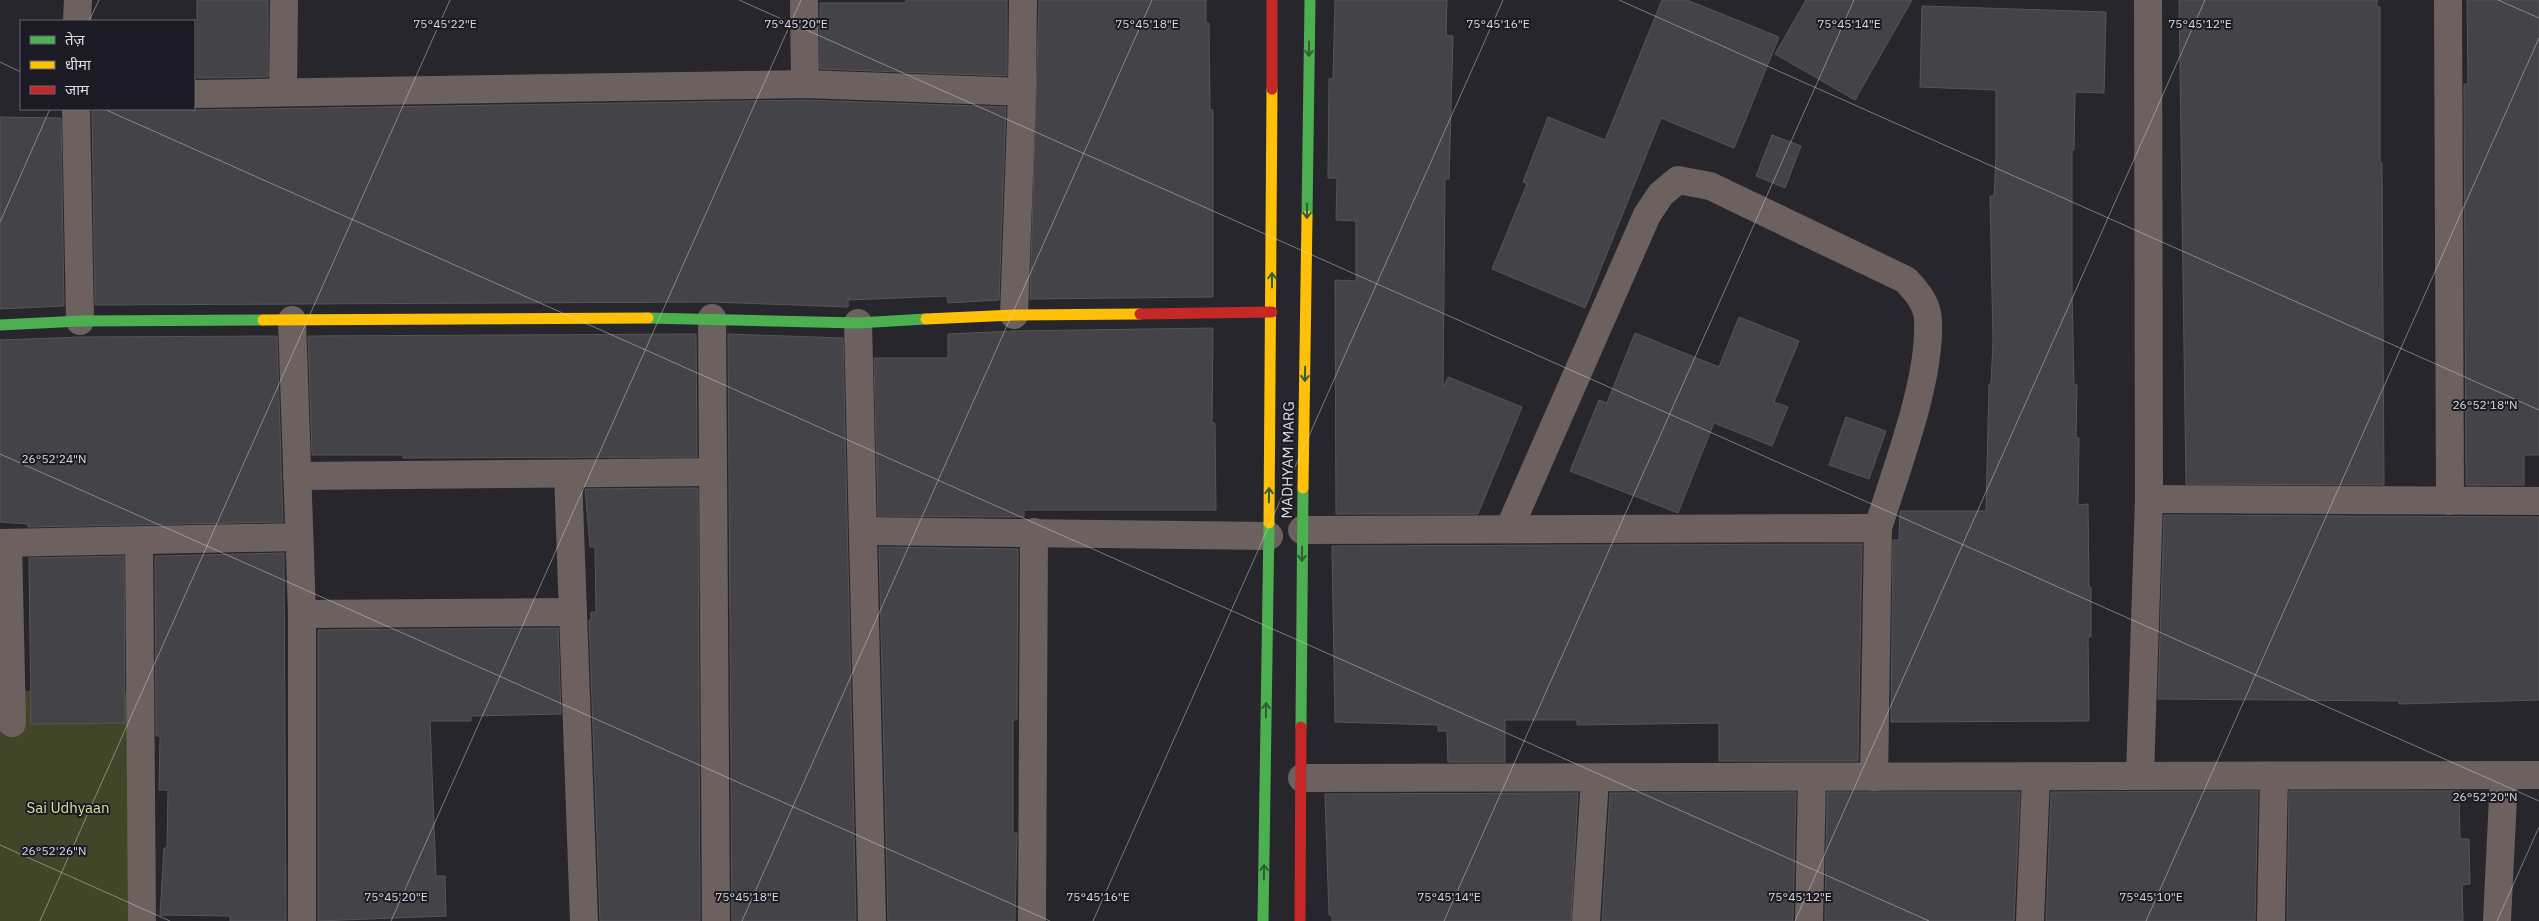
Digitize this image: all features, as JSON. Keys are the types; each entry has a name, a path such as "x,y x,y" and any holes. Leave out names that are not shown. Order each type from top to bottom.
{"street":[{"path":"77,20 78,0"},
{"path":"283,91 284,0"},
{"path":"804,0 805,84"},
{"path":"1014,315 1022,92 1023,0"},
{"name":"MADHYAM MARG","path":"1263,921 1272,312 1272,0"},
{"name":"MADHYAM MARG","path":"1300,921 1302,530 1310,0"},
{"path":"2140,776 2149,499 2148,0"},
{"path":"2448,0 2450,501"},
{"path":"195,94 283,91 805,84 1022,92"},
{"path":"76,110 80,321"},
{"path":"1510,529 1647,215 1661,194 1678,180 1710,186 1906,280 1920,296 1928,318 1926,357 1911,423 1878,528 1874,777"},
{"path":"0,325 80,321 712,318 858,323 1014,315 1272,312"},
{"path":"712,318 716,921"},
{"path":"292,320 302,614 302,921"},
{"path":"858,323 872,921"},
{"path":"297,476 713,472"},
{"path":"568,474 584,921"},
{"path":"2149,499 2539,501"},
{"path":"1302,530 1878,528"},
{"path":"863,530 1269,536"},
{"path":"1032,921 1034,532"},
{"path":"12,723 4,543 299,537"},
{"path":"139,540 142,921"},
{"path":"302,614 573,612"},
{"path":"1302,778 2539,775"},
{"path":"2271,921 2274,776"},
{"path":"2497,921 2504,776"},
{"path":"1809,921 1812,777"},
{"path":"2030,921 2036,777"},
{"path":"1586,921 1596,778"}],"green space":[{"name":"Sai Udhyaan","path":"0,690 136,694 134,921 0,921"}],"building":[{"path":"197,0 268,0 268,77 197,78"},
{"path":"906,0 1007,0 1007,76 820,69 820,3 906,3"},
{"path":"1039,0 1206,0 1206,23 1209,23 1210,110 1213,110 1213,297 1030,299"},
{"path":"1335,0 1447,0 1446,35 1453,36 1449,179 1445,179 1443,388 1448,377 1522,407 1478,514 1336,514 1335,280 1356,281 1356,221 1336,220 1337,178 1328,178 1329,79 1333,79"},
{"path":"1662,0 1687,0 1779,37 1734,148 1661,118 1585,308 1492,269 1527,184 1523,182 1548,117 1605,140"},
{"path":"1806,0 1912,0 1855,100 1775,54"},
{"path":"2179,0 2377,0 2377,7 2380,7 2384,485 2186,484"},
{"path":"2467,0 2539,0 2539,455 2524,455 2524,485 2466,485 2464,84 2468,84"},
{"path":"1922,6 2106,12 2104,93 2075,92 2074,150 2072,150 2072,290 2074,385 2077,385 2076,438 2079,438 2078,505 2088,504 2089,587 2091,587 2091,637 2088,637 2089,721 1891,722 1893,540 1899,540 1900,511 1986,511 1989,384 1991,384 1993,342 1990,196 1994,196 1996,90 1920,87"},
{"path":"805,100 1006,107 999,300 948,303 947,296 848,300 848,307 712,302 95,305 92,110"},
{"path":"0,117 61,118 64,306 0,309"},
{"path":"1772,135 1801,146 1785,188 1756,176"},
{"path":"1739,317 1799,341 1774,402 1788,407 1772,446 1714,423 1678,513 1570,471 1599,400 1607,403 1635,333 1719,367"},
{"path":"1213,328 1212,423 1215,423 1216,510 1024,510 1024,517 878,516 874,358 948,358 948,334 1014,331"},
{"path":"696,334 697,457 403,458 403,455 312,455 308,336"},
{"path":"728,334 843,338 856,921 732,921"},
{"path":"277,336 283,522 28,527 28,524 0,522 0,340 80,337"},
{"path":"1846,417 1886,431 1869,479 1829,465"},
{"path":"698,488 700,921 600,921 589,620 591,620 591,612 596,612 595,547 590,547 585,489"},
{"path":"2164,515 2539,517 2539,700 2399,704 2399,701 2158,699"},
{"path":"1862,544 1858,761 1719,761 1719,723 1577,725 1577,720 1505,720 1505,762 1448,762 1447,731 1438,731 1438,725 1335,722 1332,546"},
{"path":"879,547 1018,549 1017,720 1013,720 1013,833 1017,833 1015,921 888,921"},
{"path":"284,553 286,921 230,921 230,916 160,915 164,848 167,848 168,790 159,790 160,736 156,736 155,556"},
{"path":"124,556 125,723 31,724 29,558"},
{"path":"558,628 561,714 471,716 471,721 430,721 436,876 445,876 446,916 318,921 318,630"},
{"path":"2258,791 2255,921 2046,921 2051,792"},
{"path":"2289,791 2459,791 2460,839 2469,839 2470,884 2462,885 2463,921 2287,921"},
{"path":"1796,792 1793,921 1602,921 1610,793"},
{"path":"1827,792 2020,792 2014,921 1825,921"},
{"path":"1578,793 1571,921 1332,921 1332,915 1329,915 1325,794"}],"traffic: fast":[{"path":"1307,216 1310,0"},
{"path":"648,318 858,323 926,319"},
{"path":"0,325 80,321 263,320"},
{"path":"1301,727 1303,488"},
{"path":"1263,921 1269,523"}],"traffic: slow":[{"path":"1269,523 1272,89"},
{"path":"1303,488 1307,216"},
{"path":"926,319 1014,315 1140,314"},
{"path":"263,320 648,318"}],"traffic: jam":[{"path":"1272,0 1272,89"},
{"path":"1140,314 1272,312"},
{"path":"1300,921 1301,727"}]}
